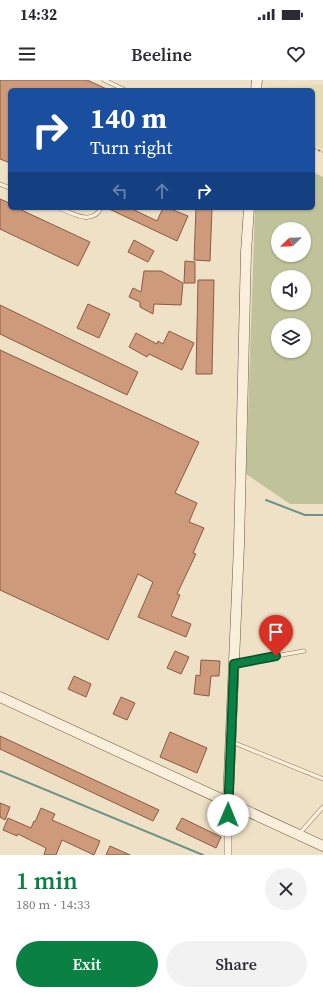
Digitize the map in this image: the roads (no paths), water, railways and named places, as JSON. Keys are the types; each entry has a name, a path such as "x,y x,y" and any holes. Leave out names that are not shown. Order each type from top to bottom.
{"main road":[{"path":"228,801 249,210"},
{"path":"0,697 323,846"}],"street":[{"path":"228,801 228,855"}],"lane":[{"path":"104,80 121,88"},
{"path":"65,210 84,218 91,217 98,210"},
{"path":"234,664 304,651"},
{"path":"231,742 323,779"},
{"path":"299,834 323,807"}],"waterway":[{"path":"266,500 305,515 323,515"},
{"path":"0,771 203,855"}]}
